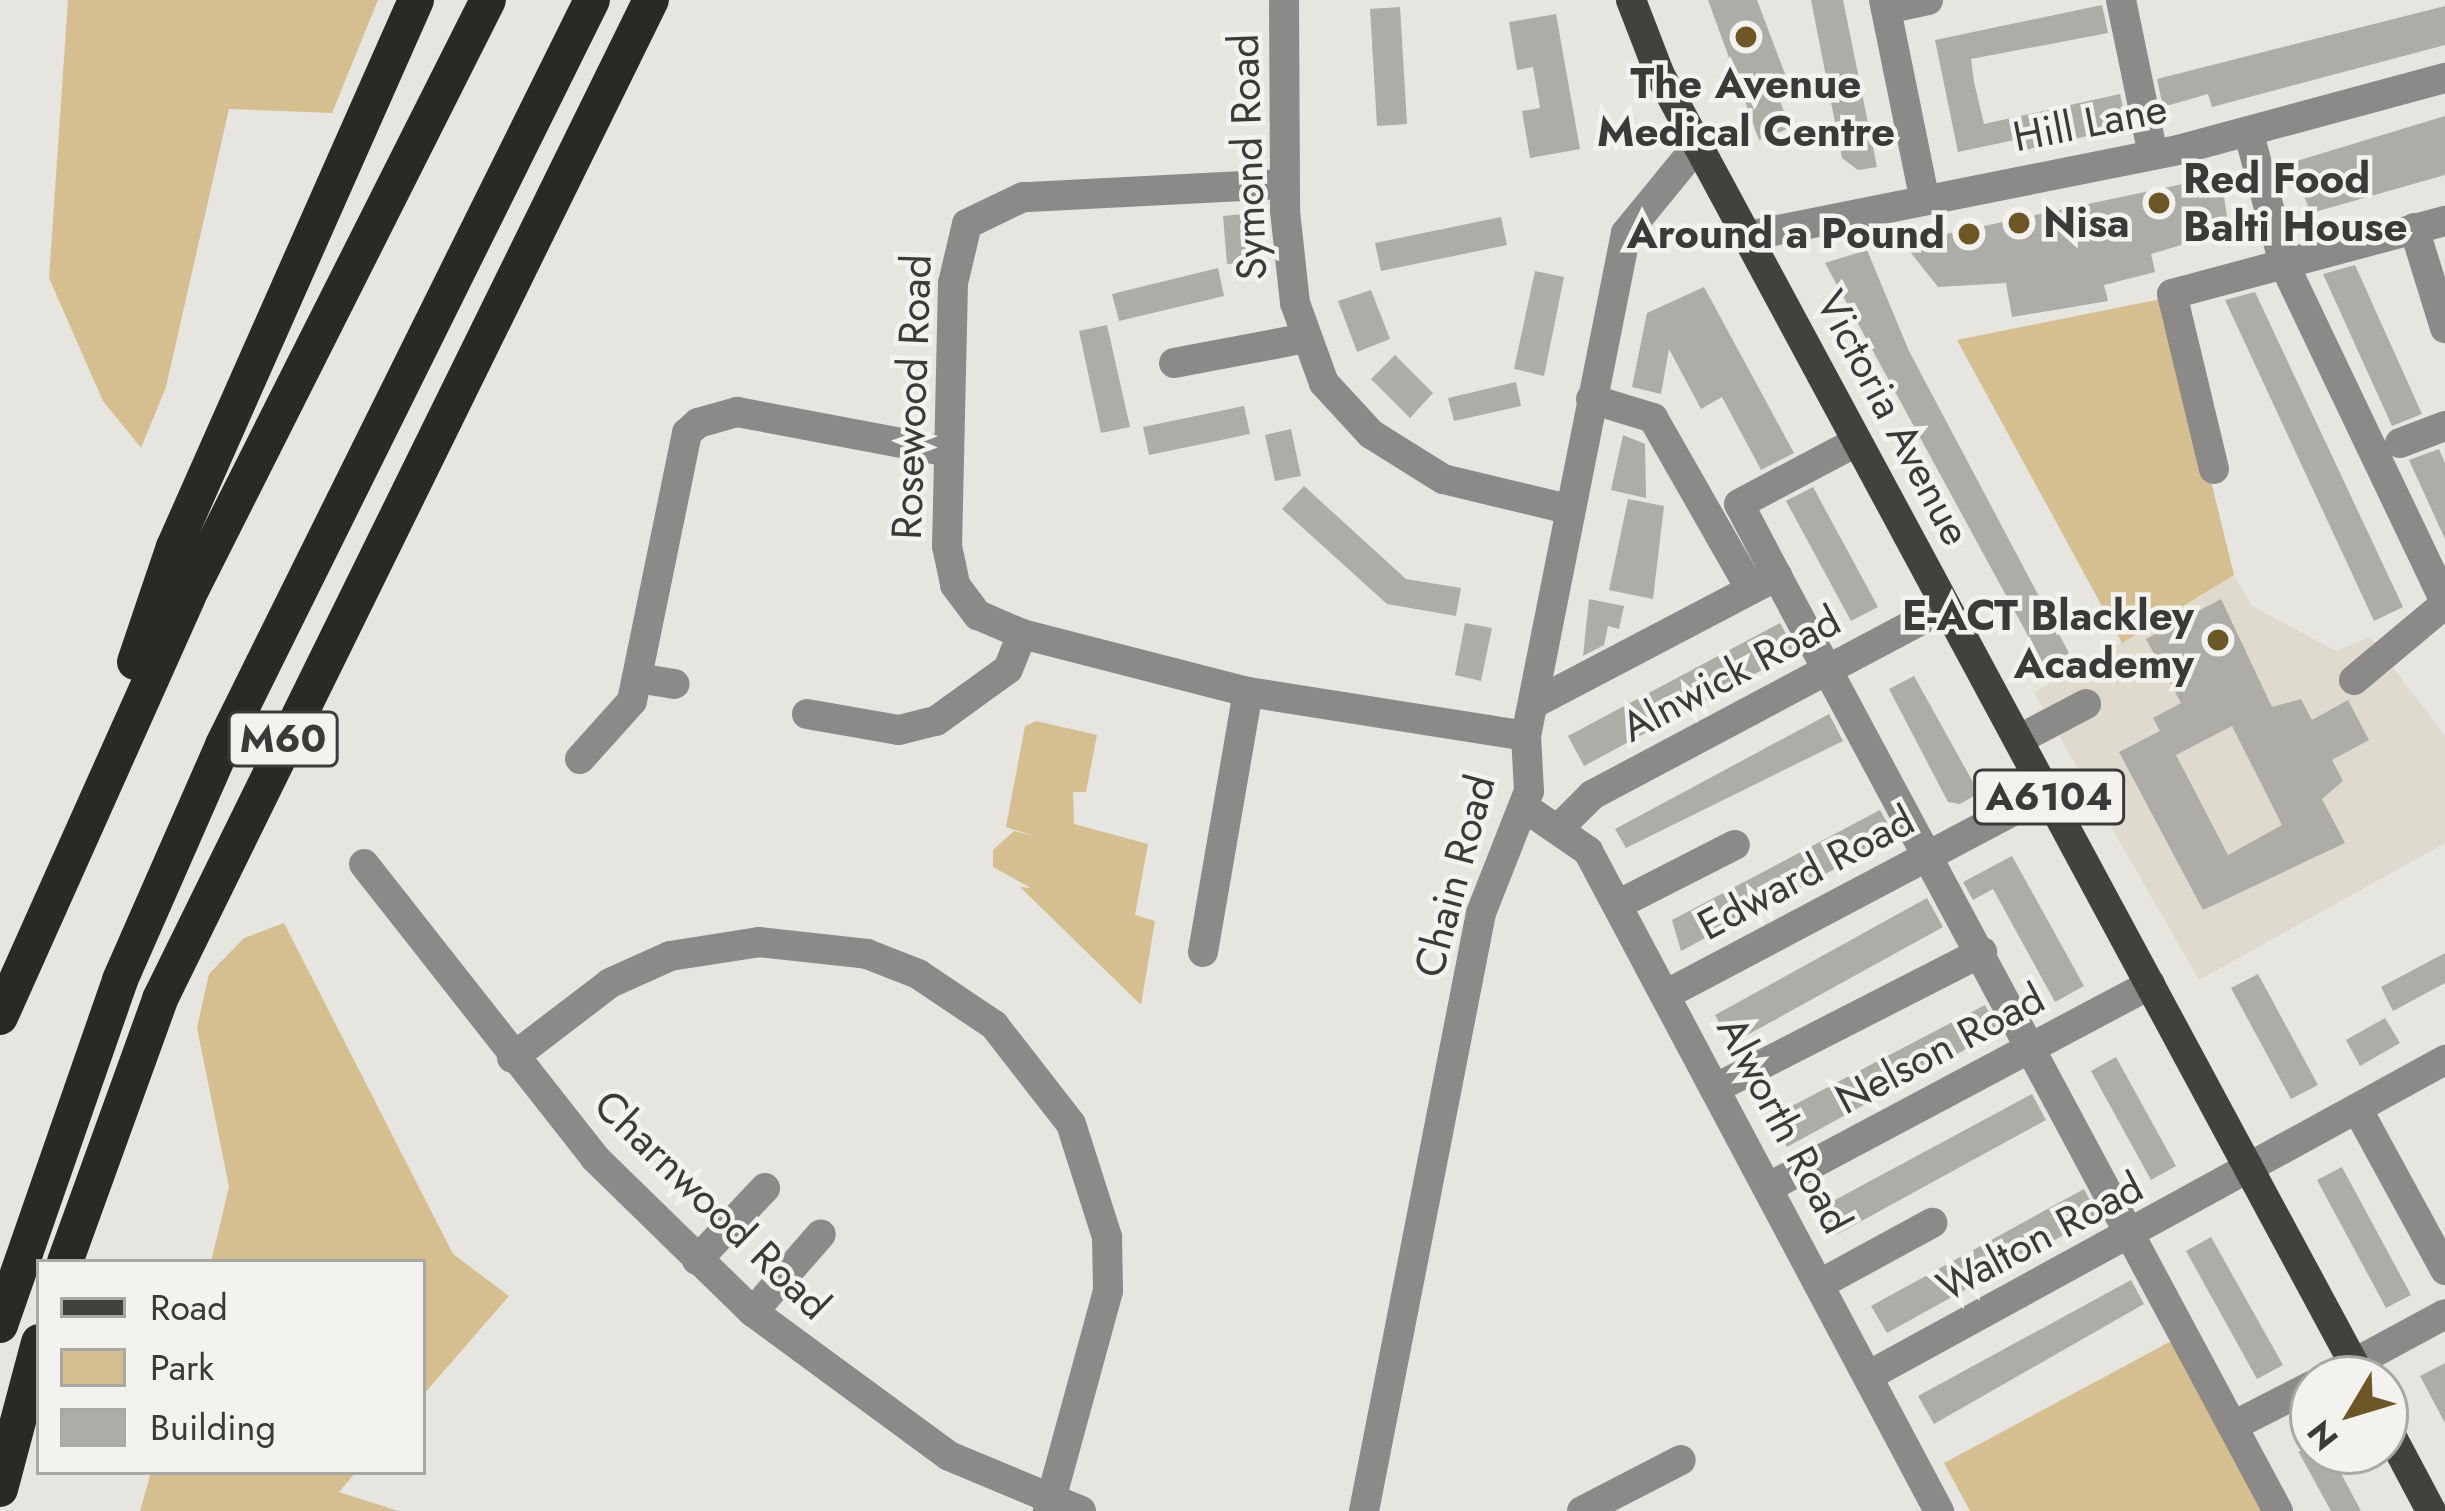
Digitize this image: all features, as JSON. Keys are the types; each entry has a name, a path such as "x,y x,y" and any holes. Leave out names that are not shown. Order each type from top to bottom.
{"highway":[{"path":"78,830 174,547 416,0"},
{"path":"0,1017 78,830 488,0"},
{"name":"M60","path":"0,1325 120,980 223,745 592,0"},
{"name":"M60","path":"66,1259 160,1000 652,0"},
{"name":"M60","path":"120,980 231,800 536,231"},
{"path":"0,1489 36,1353"}],"main road":[{"name":"Victoria Avenue","path":"1630,0 1698,146 2349,1355"},
{"path":"2409,1469 2431,1511"}],"street":[{"name":"Symond Road","path":"1284,0 1283,184 1306,338 1324,383 1371,434 1443,479 1568,509"},
{"path":"1924,196 1885,4 1928,0"},
{"path":"2121,0 2153,155"},
{"name":"Hill Lane","path":"1748,236 1924,196 2249,134 2445,78"},
{"path":"2249,134 2284,265 2445,603 2354,680"},
{"name":"Chain Road","path":"1364,1511 1481,913 1524,808 1526,736 1626,233 1698,146"},
{"name":"Rosewood Road","path":"1283,184 1023,197 979,212 956,245 949,452 955,585 978,615 1022,634 1248,692 1526,736"},
{"path":"2214,470 2172,294 2430,224 2445,328"},
{"path":"1174,363 1306,338"},
{"path":"1591,399 1653,418 1744,580"},
{"path":"580,759 632,701 687,433 698,423 737,412 949,452"},
{"path":"2399,443 2445,426"},
{"path":"1856,442 1738,504 1931,855 2278,1511"},
{"path":"1533,704 1778,576"},
{"name":"Alnwick Road","path":"1562,826 1592,795 1946,607"},
{"path":"823,708 899,730 936,721 1007,669 1022,634"},
{"path":"637,678 675,685"},
{"path":"1203,952 1248,692"},
{"path":"2018,740 2086,704"},
{"name":"Edward Road","path":"1667,994 2047,793"},
{"name":"Alworth Road","path":"1524,808 1562,826 1619,904 1940,1511"},
{"path":"1619,904 1735,845"},
{"name":"Charnwood Road","path":"364,864 512,1058 697,1260 753,1312 950,1456 1049,1508 1081,1511"},
{"path":"512,1058 610,982 670,956 759,942 867,954 918,974 994,1024 1071,1124 1107,1237 1108,1291 1049,1508"},
{"path":"1716,1088 1982,952"},
{"name":"Nelson Road","path":"1769,1187 2150,985"},
{"name":"Walton Road","path":"1868,1376 2131,1238 2445,1060"},
{"path":"2359,1112 2445,1270"},
{"path":"697,1260 765,1188"},
{"path":"1820,1284 1932,1223"},
{"path":"753,1312 821,1234"},
{"path":"2384,1355 2445,1314"},
{"path":"2233,1426 2289,1397"},
{"path":"1582,1511 1681,1460"}],"shaded area":[{"name":"E-ACT Blackley Academy","path":"2166,298 2234,575 2252,606 2336,651 2370,637 2445,736 2445,843 2199,980 2034,692 2122,642 1957,340"}],"green space":[{"path":"68,0 378,0 332,113 229,109 166,387 141,448 103,401 49,278"},
{"path":"2166,298 2234,575 2122,643 1957,340"},
{"path":"1036,721 1097,735 1086,792 1073,792 1074,824 1148,844 1135,915 1155,921 1141,1005 1020,887 1031,888 993,867 993,850 1014,831 1038,837 1006,827 1025,726"},
{"path":"284,923 453,1254 509,1296 426,1392 426,1259 212,1259 229,1187 197,1028 209,974 244,938"},
{"path":"2177,1338 2268,1511 1970,1511 1944,1463"},
{"path":"150,1475 353,1475 339,1492 398,1511 140,1511"}],"building":[{"name":"The Avenue Medical Centre","path":"1708,0 1757,0 1785,74 1772,79 1790,128 1759,140"},
{"path":"1811,0 1843,0 1877,167 1858,170 1842,158"},
{"path":"2102,5 2108,33 1971,59 1974,82 1984,124 2120,94 2127,127 2021,151 2019,139 1958,152 1935,40"},
{"path":"2445,6 2445,45 2212,107 2208,94 2163,107 2157,79"},
{"path":"1400,7 1407,124 1377,126 1370,9"},
{"path":"1556,14 1580,149 1530,158 1522,111 1540,108 1533,67 1517,70 1509,22"},
{"path":"2445,116 2445,175 2311,213 2290,163"},
{"path":"2221,176 2229,231 2151,254 2155,272 2104,285 2108,301 2012,317 2006,283 1938,287 1903,243"},
{"path":"1253,213 1256,262 1227,264 1223,216"},
{"path":"1501,217 1507,245 1381,271 1375,243"},
{"path":"1867,250 1909,351 2069,653 2045,667 1825,263"},
{"path":"2355,265 2422,414 2392,426 2323,274"},
{"path":"1218,268 1224,296 1119,321 1112,294"},
{"path":"1535,271 1564,277 1544,376 1514,369"},
{"path":"1704,287 1794,453 1761,470 1722,397 1701,409 1669,349 1661,394 1632,387 1647,313"},
{"path":"1371,290 1390,339 1357,352 1338,301"},
{"path":"2255,292 2403,607 2374,621 2225,300"},
{"path":"1107,325 1130,427 1101,433 1079,331"},
{"path":"1395,355 1433,393 1410,418 1371,379"},
{"path":"1516,382 1521,406 1454,421 1448,398"},
{"path":"1244,406 1250,434 1149,455 1143,427"},
{"path":"1291,429 1301,476 1275,481 1265,435"},
{"path":"1623,435 1645,444 1646,498 1611,490"},
{"path":"2439,449 2445,463 2445,539 2409,460"},
{"path":"1304,486 1406,579 1461,588 1456,616 1387,604 1282,509"},
{"path":"1813,487 1878,607 1851,621 1786,501"},
{"path":"1628,499 1664,506 1653,599 1609,590"},
{"path":"1589,599 1624,606 1619,629 1608,626 1604,645 1583,656"},
{"path":"2221,599 2272,707 2301,699 2312,720 2348,700 2369,740 2332,760 2343,781 2322,799 2345,843 2203,910 2119,752 2160,731 2153,718 2181,703 2146,639","holes":["2232,726 2282,825 2228,855 2176,755"]},
{"path":"1465,623 1492,628 1481,681 1455,675"},
{"path":"1780,623 1796,652 1584,766 1568,736"},
{"path":"1914,676 1979,793 1960,804 1948,802 1889,689"},
{"path":"1829,714 1843,741 1626,848 1615,829"},
{"path":"1880,810 1895,837 1681,951 1672,920"},
{"path":"2012,856 2084,986 2055,1002 1993,889 1973,900 1963,882"},
{"path":"1927,898 1943,927 1731,1044 1715,1015"},
{"path":"2445,953 2445,983 2393,1011 2381,987"},
{"path":"2258,974 2318,1085 2291,1099 2231,988"},
{"path":"1985,1005 1999,1031 1787,1147 1771,1117"},
{"path":"2385,1018 2400,1043 2360,1066 2346,1040"},
{"path":"2116,1057 2176,1166 2151,1180 2091,1071"},
{"path":"2032,1094 2046,1120 1836,1235 1820,1208"},
{"path":"2342,1167 2411,1295 2386,1308 2317,1180"},
{"path":"2084,1189 2098,1216 1887,1333 1871,1306"},
{"path":"2211,1237 2283,1365 2257,1379 2186,1251"},
{"path":"2131,1280 2144,1304 1934,1424 1918,1396"},
{"path":"2445,1363 2445,1423 2420,1376"},
{"path":"2311,1475 2342,1475 2361,1511 2331,1511"}],"place":[{"name":"The Avenue Medical Centre","path":"1746,37"},
{"name":"Red Food Balti House","path":"2159,203"},
{"name":"Nisa","path":"2019,223"},
{"name":"Around a Pound","path":"1969,234"},
{"name":"E-ACT Blackley Academy","path":"2218,640"}]}
